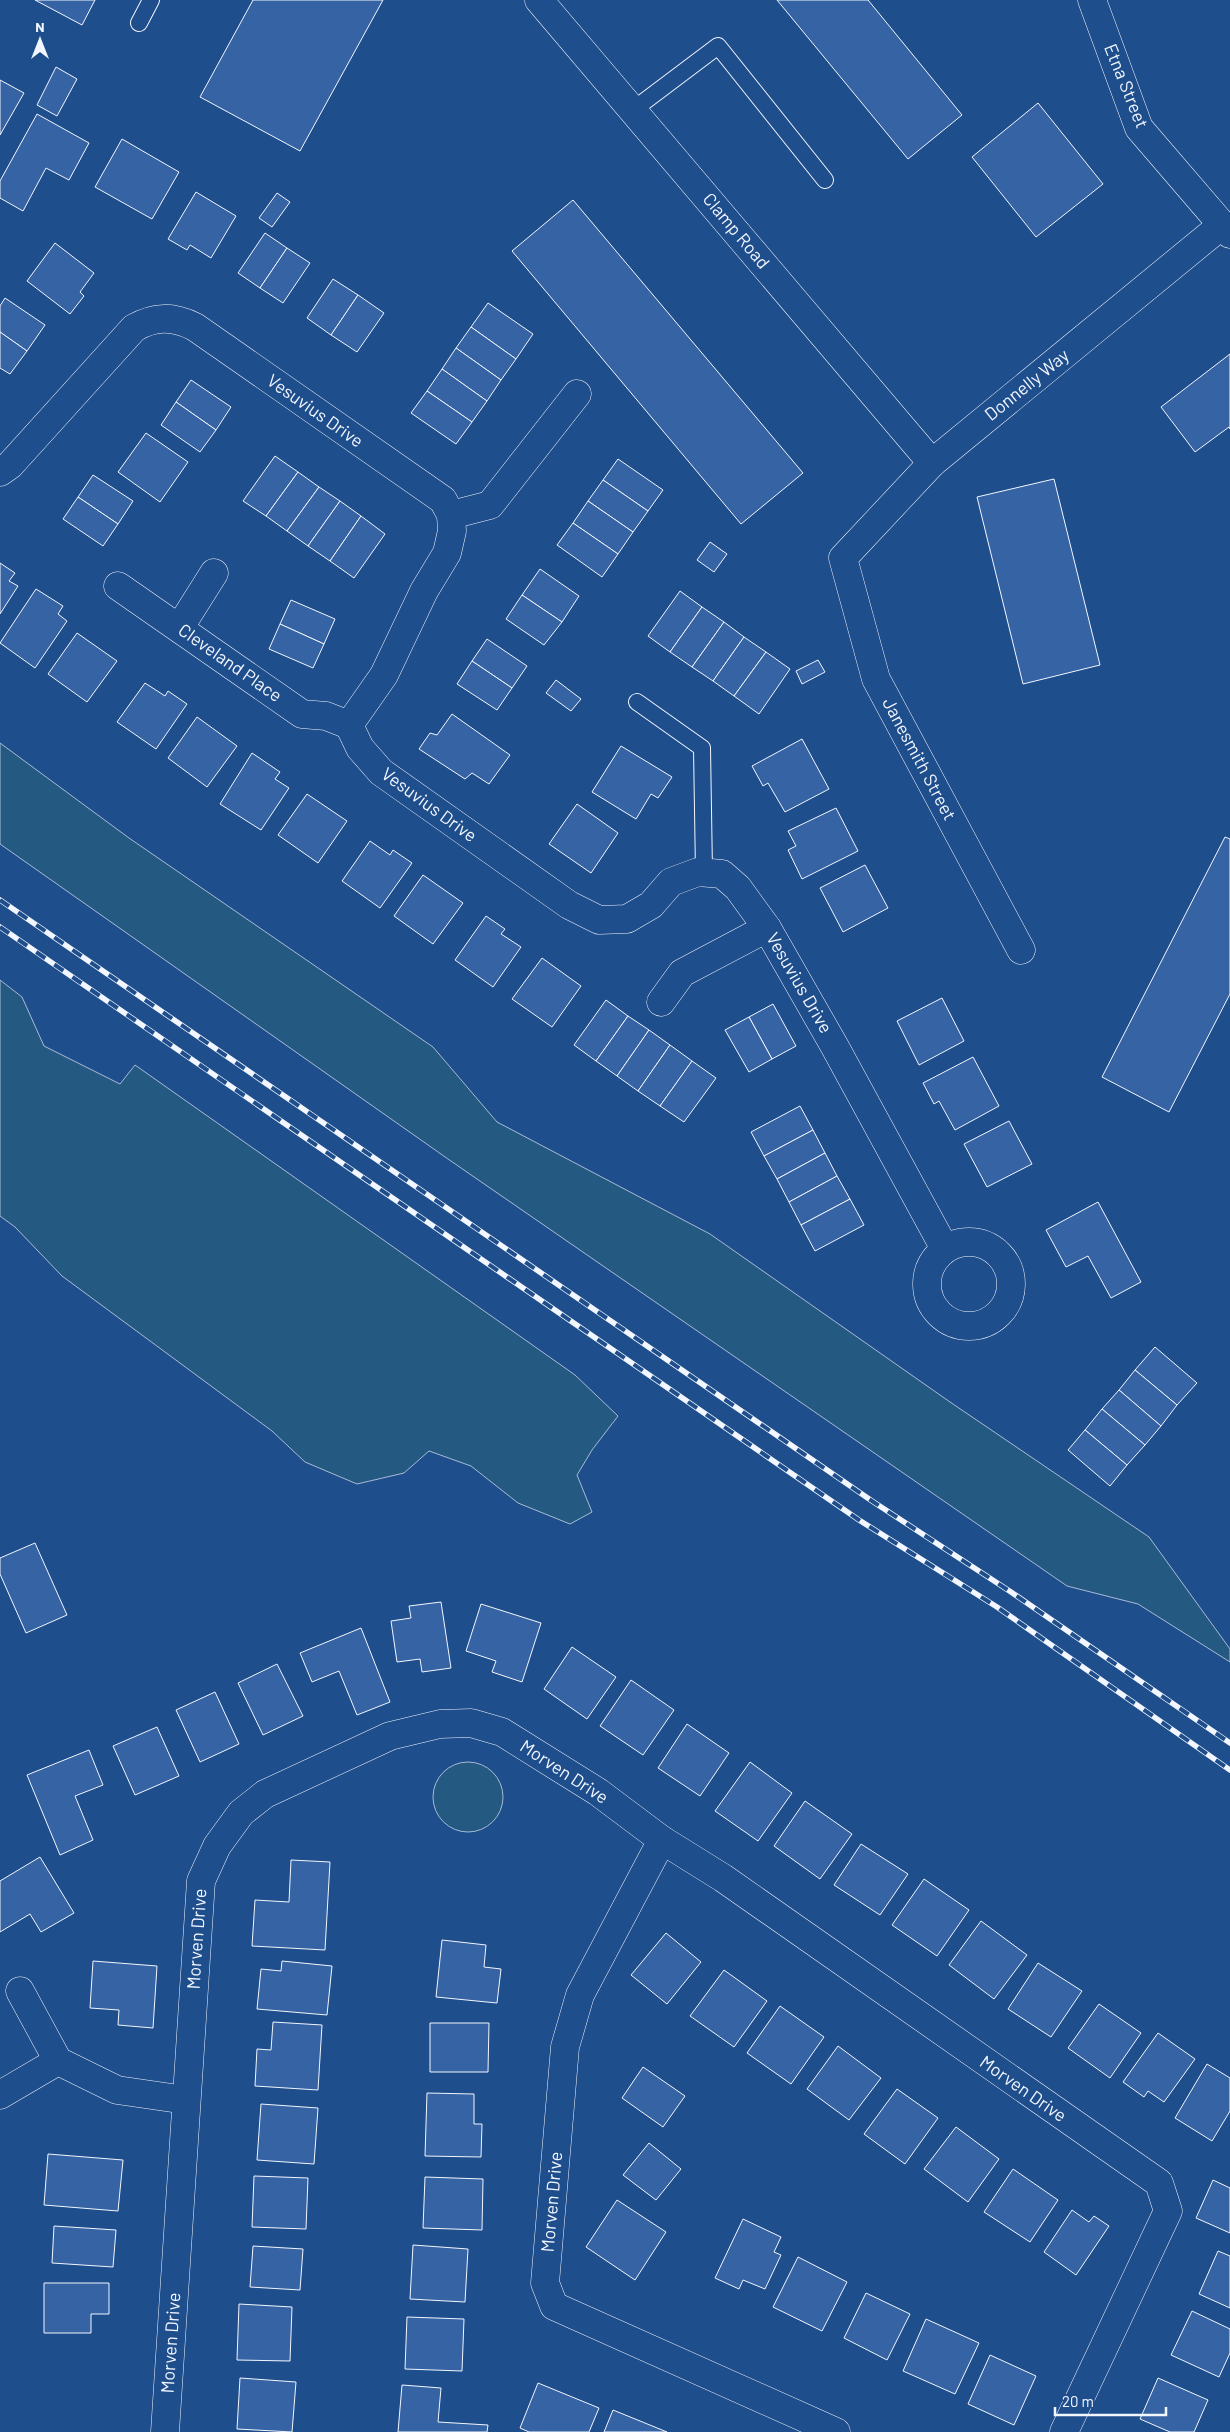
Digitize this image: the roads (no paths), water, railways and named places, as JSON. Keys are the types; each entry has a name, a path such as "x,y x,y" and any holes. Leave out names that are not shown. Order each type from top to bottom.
{"street":[{"name":"Clamp Road","path":"539,0 932,463"},
{"name":"Etna Street","path":"1092,0 1139,128 1226,229"},
{"name":"Donnelly Way","path":"843,558 932,463 1226,229"},
{"name":"Vesuvius Drive","path":"0,472 10,465 134,328 150,319 165,318 182,320 195,327 443,500 451,515"},
{"path":"349,725 384,674 424,591 447,553 452,531 451,515 490,505 577,394"},
{"name":"Janesmith Street","path":"843,558 876,680 1021,950"},
{"path":"180,627 214,573"},
{"name":"Cleveland Place","path":"118,586 180,627 302,714 326,716 349,725"},
{"name":"Vesuvius Drive","path":"349,725 360,748 381,772 569,905 599,920 627,920 651,905 671,882 698,872 722,874 738,888 767,928 835,1047 945,1249"},
{"path":"661,1002 682,974 767,928"},
{"name":"Morven Drive","path":"166,2432 201,1881 217,1846 241,1813 265,1794 390,1736 440,1724 471,1723 502,1732 598,1792 662,1840 723,1878 1159,2183 1168,2211 1064,2432"},
{"name":"Morven Drive","path":"662,1840 580,1995 565,2047 546,2283 554,2306 836,2432"},
{"path":"20,1990 58,2061 117,2090 186,2100"},
{"path":"0,2095 58,2061"}],"lane":[{"path":"139,23 151,0"},
{"path":"633,110 718,46 825,180"},
{"path":"637,702 702,748 704,872"}],"railway":[{"path":"0,900 872,1501 1011,1592 1230,1743"},
{"path":"0,927 859,1520 997,1607 1230,1770"}]}
